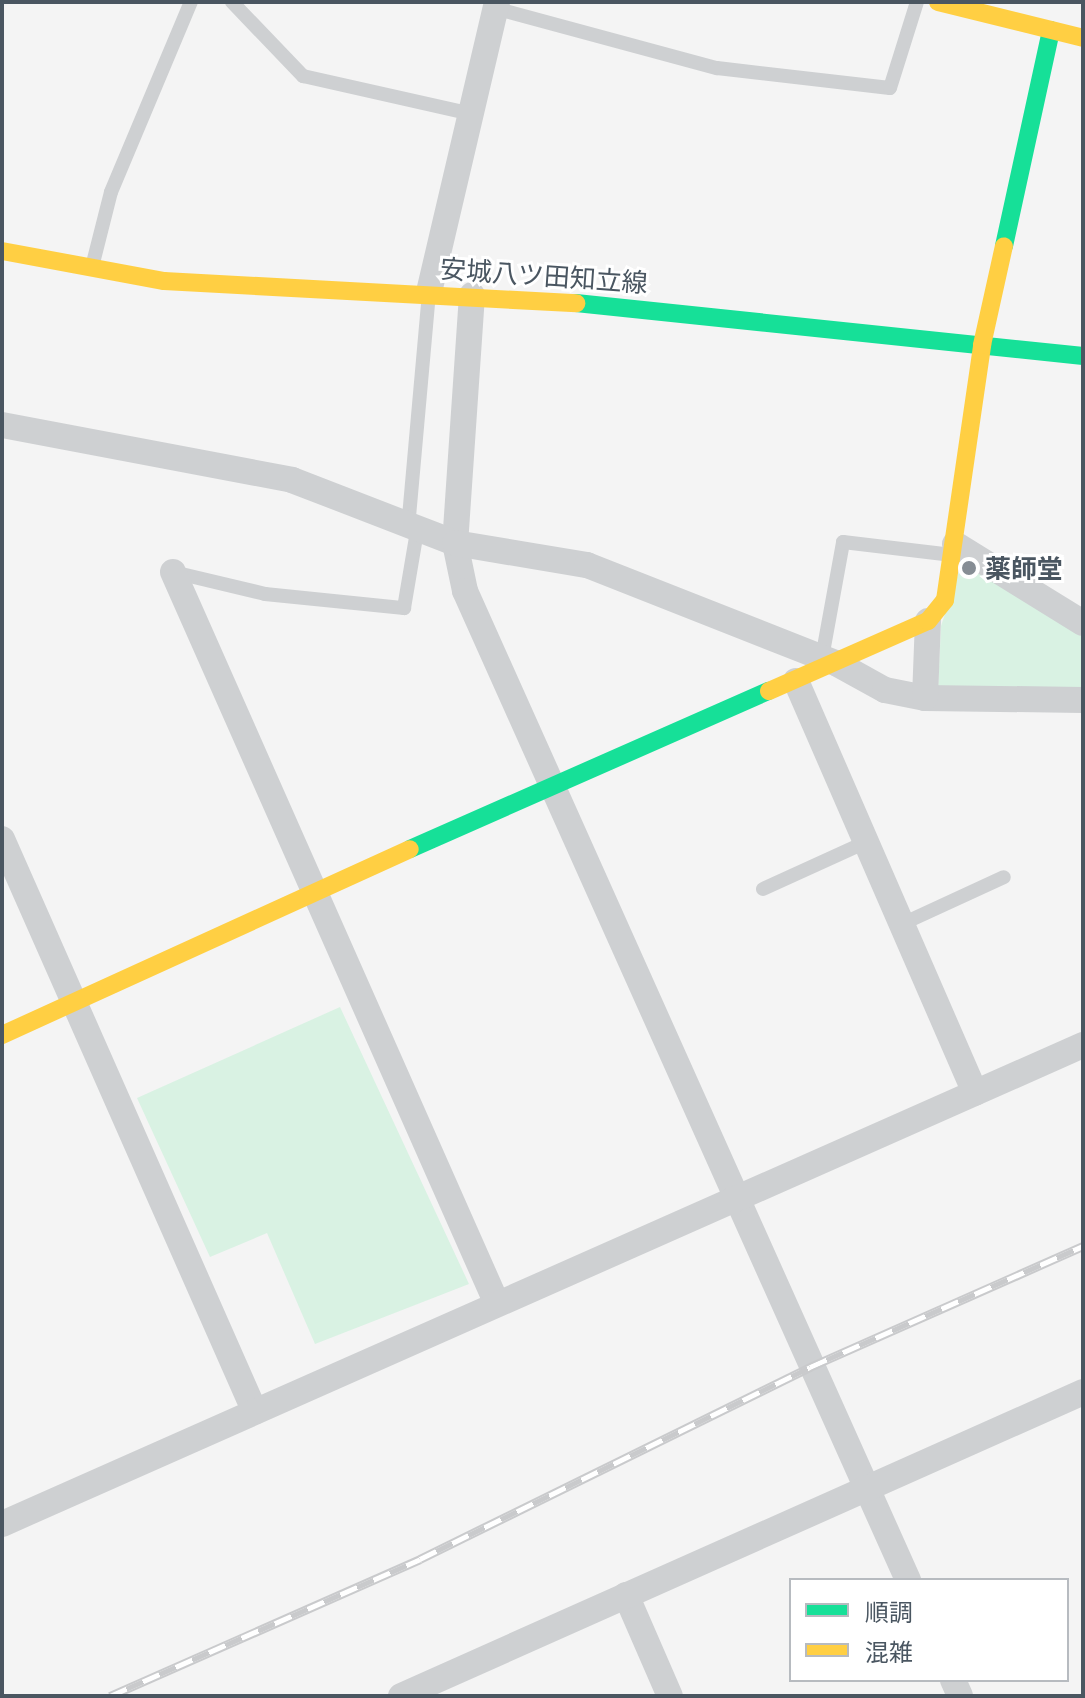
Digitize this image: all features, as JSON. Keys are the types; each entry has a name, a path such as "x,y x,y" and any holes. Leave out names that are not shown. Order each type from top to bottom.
{"street":[{"path":"938,2 1083,38"},
{"path":"429,292 467,113 495,5"},
{"path":"2,1035 314,891 796,681 829,660 928,621 945,600 982,345 1051,30"},
{"name":"安城八ツ田知立線","path":"2,251 91,270 164,281 429,292 711,314 1083,356"},
{"path":"472,295 455,543 465,591 907,1578"},
{"path":"2,425 292,480 412,530 455,543 587,565 829,660 885,690 925,698 1083,700"},
{"path":"954,549 1083,623"},
{"path":"173,572 497,1304"},
{"path":"925,698 928,621"},
{"path":"796,681 975,1093"},
{"path":"2,839 255,1412"},
{"path":"4,1517 255,1412 1083,1045"},
{"path":"401,1696 1083,1392"},
{"path":"626,1595 670,1696"}],"lane":[{"path":"91,270 111,192 191,2"},
{"path":"232,2 303,76 467,113"},
{"path":"495,5 717,68 890,88 917,2"},
{"path":"173,572 265,594 404,608 429,292"},
{"path":"829,660 843,542 954,549"},
{"path":"763,889 866,842"},
{"path":"902,924 1004,877"}],"green space":[{"path":"963,559 1083,635 1083,690 938,690 941,626"},
{"path":"340,1007 469,1284 315,1344 267,1233 210,1257 137,1098"}],"railway":[{"path":"110,1696 420,1559 810,1367 1083,1246"}],"traffic: fast":[{"path":"1004,246 1051,30"},
{"path":"576,303 1083,356"},
{"path":"410,849 769,691"}],"traffic: slow":[{"path":"938,2 1083,38"},
{"path":"769,691 928,621 945,600 982,345 1004,246"},
{"path":"2,251 164,281 576,303"},
{"path":"2,1035 410,849"}],"place":[{"name":"薬師堂","path":"969,568"}]}
